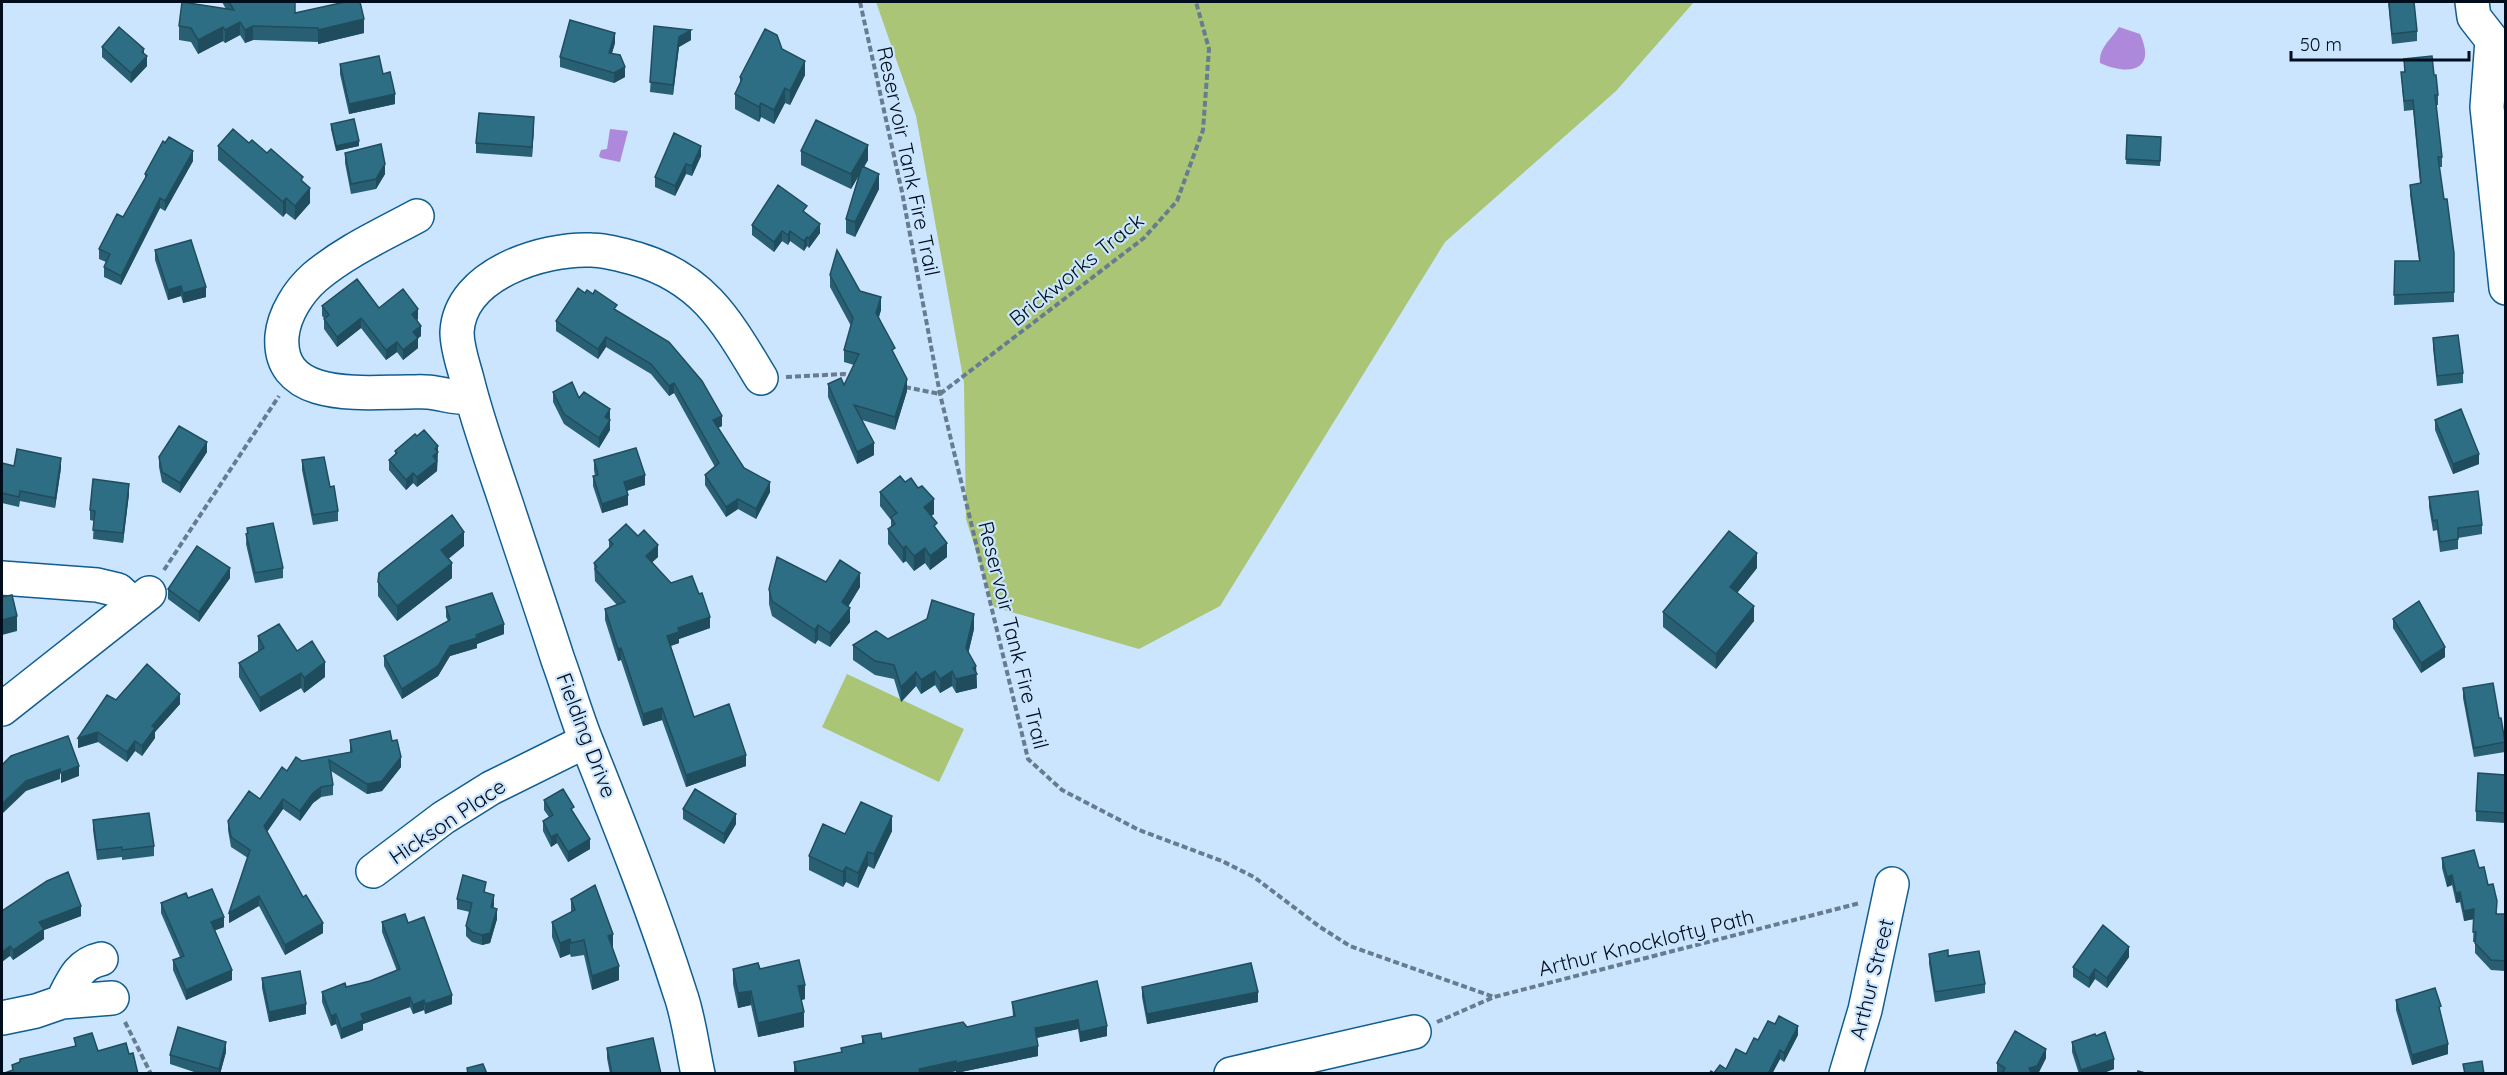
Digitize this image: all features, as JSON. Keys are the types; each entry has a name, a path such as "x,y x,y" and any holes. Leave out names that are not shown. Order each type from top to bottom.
{"street":[{"path":"2472,2 2474,16 2499,42 2487,107 2505,288"},
{"path":"417,216 347,253 314,279 290,310 283,329 281,350 290,369 301,381 322,389 433,392 461,398 471,397"},
{"name":"Fielding Drive","path":"698,1074 681,995 616,814 586,741 471,397 460,354 457,331 463,311 474,292 493,277 514,265 539,256 593,249 650,263 675,275 701,292 734,333 761,378"},
{"path":"2,578 96,585 142,599"},
{"path":"2,709 142,599"},
{"name":"Hickson Place","path":"373,871 443,818 491,788 586,741"},
{"name":"Arthur Street","path":"1846,1074 1865,1010 1891,890"},
{"path":"62,1002 79,969 88,962 101,958"},
{"path":"2,1017 36,1011 62,1002 112,998"},
{"path":"1231,1074 1414,1032"}],"path":[{"name":"Reservoir Tank Fire Trail","path":"860,2 902,192 940,394 1028,759 1062,790 1139,830 1222,861 1254,877 1320,927 1350,946 1494,997"},
{"name":"Brickworks Track","path":"940,394 1144,238 1177,201 1203,130 1209,49 1196,2"},
{"path":"761,378 844,374 855,376"},
{"path":"142,599 279,396 301,381"},
{"path":"898,385 940,394"},
{"name":"Arthur Knocklofty Path","path":"1414,1032 1494,997 1891,890"},
{"path":"112,998 151,1074"}],"green space":[{"path":"876,2 1694,2 1616,91 1445,242 1220,606 1139,649 994,607 966,519 964,383 916,116"},
{"path":"847,674 964,729 939,782 822,727"}],"shaded area":[{"path":"2119,27 2140,34 2145,56 2137,67 2121,69 2100,63 2103,48"},
{"path":"610,129 628,131 620,162 599,156 601,150 607,149"}],"building":[{"path":"182,2 234,10 229,2 295,2 295,13 345,2 360,2 364,19 318,30 318,28 253,26 245,30 240,22 225,30 223,27 198,40 191,28 179,26"},
{"path":"2389,2 2414,2 2417,31 2392,34"},
{"path":"570,20 615,33 609,53 620,55 625,67 614,73 560,57"},
{"path":"654,26 691,30 679,37 673,85 650,82"},
{"path":"119,27 144,49 142,52 147,56 131,73 102,47"},
{"path":"765,29 777,35 782,49 805,61 790,91 785,88 774,110 761,103 759,107 735,94 742,79 740,77"},
{"path":"379,56 383,74 390,72 395,94 349,104 340,64"},
{"path":"2432,56 2438,95 2435,95 2442,157 2438,157 2444,199 2447,199 2454,253 2454,292 2394,295 2395,261 2420,261 2410,185 2421,183 2413,100 2404,101 2401,72 2405,72 2404,59"},
{"path":"479,113 534,117 532,147 476,143"},
{"path":"354,119 359,141 336,146 331,124"},
{"path":"816,120 868,145 851,174 801,151"},
{"path":"233,129 249,143 252,140 267,153 271,149 303,177 301,180 310,188 295,206 286,198 283,202 218,146"},
{"path":"674,133 701,146 692,166 686,164 675,186 655,177"},
{"path":"2127,135 2161,137 2160,161 2126,159"},
{"path":"169,137 193,151 165,201 160,198 121,276 104,267 110,254 99,249 117,214 123,217 163,141 165,143"},
{"path":"381,144 385,164 376,179 351,184 345,153"},
{"path":"862,166 879,174 855,222 846,219"},
{"path":"778,185 807,206 803,211 820,224 804,241 790,231 788,235 782,231 774,242 752,225"},
{"path":"191,240 206,287 183,293 181,286 168,290 155,250"},
{"path":"837,250 860,291 881,297 876,313 895,348 892,350 907,379 895,417 854,405 874,443 857,452 828,384 841,378 844,385 859,354 844,350 853,318 830,275"},
{"path":"357,279 379,308 403,289 418,309 412,314 421,326 413,332 418,338 403,350 397,342 386,350 361,318 337,337 324,319 329,315 322,306"},
{"path":"578,288 585,293 587,290 593,294 595,290 617,305 614,309 669,342 702,381 722,416 713,420 744,468 770,482 756,509 738,499 726,507 705,475 719,463 674,383 669,386 651,364 606,337 598,349 556,321"},
{"path":"2458,335 2463,373 2437,376 2433,338"},
{"path":"572,382 579,398 584,392 610,409 605,417 610,420 599,438 564,414 553,392"},
{"path":"2461,409 2479,454 2453,464 2435,420"},
{"path":"179,426 207,442 180,483 162,472 159,457"},
{"path":"424,430 438,446 435,449 438,452 433,456 437,461 417,477 413,473 406,480 389,460 397,453 395,451 415,434 417,436"},
{"path":"636,448 645,475 624,482 628,495 602,504 593,476 598,475 594,460"},
{"path":"17,449 61,458 55,498 20,491 19,497 2,493 2,463 14,466"},
{"path":"324,457 330,487 334,486 338,511 313,515 302,460"},
{"path":"900,476 905,482 911,478 918,488 922,486 934,499 924,507 937,523 934,526 947,543 930,556 925,548 914,556 906,546 903,548 888,529 895,524 891,517 897,513 880,492"},
{"path":"93,479 129,484 123,533 93,530 95,511 90,510"},
{"path":"2478,491 2482,525 2458,528 2458,539 2440,542 2437,520 2433,521 2429,497"},
{"path":"452,515 464,532 441,550 452,563 397,606 378,582 379,573"},
{"path":"273,523 283,568 255,573 246,534 248,533 247,528"},
{"path":"626,524 638,536 644,530 658,545 646,556 671,583 692,576 699,594 702,593 710,617 678,628 679,632 667,636 694,717 729,704 746,755 686,775 662,708 643,714 605,609 625,602 595,569 597,567 594,563 613,544 609,540"},
{"path":"1729,531 1757,553 1730,587 1754,606 1716,654 1663,612"},
{"path":"197,546 230,568 199,612 168,589"},
{"path":"777,557 826,582 840,560 860,573 842,602 850,608 830,633 818,625 815,630 772,601 769,589"},
{"path":"492,593 504,624 476,635 477,638 450,646 438,666 402,689 384,656 450,620 446,607"},
{"path":"12,595 17,616 2,620 2,597"},
{"path":"932,600 974,614 966,648 976,666 973,668 977,674 956,679 952,671 940,679 935,671 921,680 916,672 901,687 894,665 875,661 853,645 876,631 888,639 927,619"},
{"path":"2419,601 2445,647 2421,663 2393,619"},
{"path":"279,624 297,651 312,641 325,662 304,678 301,673 260,698 239,663 264,648 258,636"},
{"path":"147,664 180,694 152,726 155,728 142,746 135,741 127,752 98,732 78,738 107,695 116,700"},
{"path":"2493,683 2505,742 2474,748 2463,688"},
{"path":"390,731 392,741 397,740 401,757 382,781 367,784 329,760 333,785 321,787 313,793 300,811 283,799 264,826 303,897 306,895 323,923 285,945 259,896 229,913 250,850 231,837 228,821 249,791 260,799 282,767 287,771 296,757 302,761 352,752 350,740"},
{"path":"68,736 79,766 61,773 60,769 26,781 2,804 2,765 11,756"},
{"path":"2478,773 2505,775 2505,813 2476,811"},
{"path":"563,789 574,807 571,809 590,839 568,852 557,834 551,837 543,821 553,815 544,800"},
{"path":"695,789 736,814 724,834 683,809"},
{"path":"861,802 892,816 874,854 868,852 858,873 846,867 843,872 809,856 823,824 845,834"},
{"path":"149,813 154,846 97,850 93,820"},
{"path":"2474,850 2479,868 2484,867 2488,885 2493,884 2497,901 2496,914 2505,914 2505,961 2491,960 2475,943 2474,909 2464,911 2460,892 2456,893 2452,875 2447,877 2442,858"},
{"path":"68,872 81,906 39,922 44,929 13,950 10,946 2,952 2,911 47,881"},
{"path":"463,875 486,882 484,892 494,895 491,907 497,909 490,933 482,935 472,932 466,926 472,903 457,899"},
{"path":"595,885 613,934 608,936 619,966 592,976 584,940 571,943 570,939 560,943 552,922 575,910 571,899"},
{"path":"212,889 224,917 211,922 232,970 186,990 173,960 184,956 161,903 186,893 188,898"},
{"path":"405,914 408,923 424,917 452,995 425,1004 424,1000 413,1005 410,997 361,1014 363,1020 341,1029 336,1014 331,1016 322,992 345,983 346,987 370,981 400,969 382,922"},
{"path":"2103,925 2129,947 2107,978 2095,969 2089,978 2073,967"},
{"path":"1948,950 1948,956 1979,951 1985,984 1935,992 1929,954"},
{"path":"799,960 805,985 798,986 804,1012 758,1023 751,991 738,993 733,969 758,963 760,969"},
{"path":"1251,963 1258,992 1147,1014 1142,987"},
{"path":"300,971 306,1004 269,1012 262,978"},
{"path":"1097,981 1107,1026 1080,1032 1078,1020 1035,1028 1038,1046 919,1069 920,1074 797,1074 794,1062 842,1052 841,1048 864,1043 862,1036 881,1033 882,1039 963,1022 967,1027 1015,1016 1012,1002"},
{"path":"2435,988 2448,1044 2412,1055 2396,1000"},
{"path":"1779,1016 1798,1026 1784,1053 1780,1050 1768,1074 1709,1074 1711,1071 1714,1073 1720,1065 1726,1069 1736,1049 1746,1054 1754,1038 1758,1040 1768,1021 1775,1024"},
{"path":"178,1027 226,1042 219,1069 170,1055"},
{"path":"2015,1031 2046,1049 2037,1066 2029,1068 2032,1074 2002,1074 2005,1068 1997,1063"},
{"path":"2105,1032 2114,1059 2081,1070 2072,1042"},
{"path":"92,1033 98,1051 126,1043 129,1054 133,1053 138,1074 2,1074 13,1070 12,1065 20,1062 20,1059 76,1046 74,1038"},
{"path":"653,1038 661,1074 612,1074 607,1048"},
{"path":"2482,1061 2484,1074 2465,1074 2463,1064"},
{"path":"483,1064 487,1074 468,1074 467,1068"}]}
